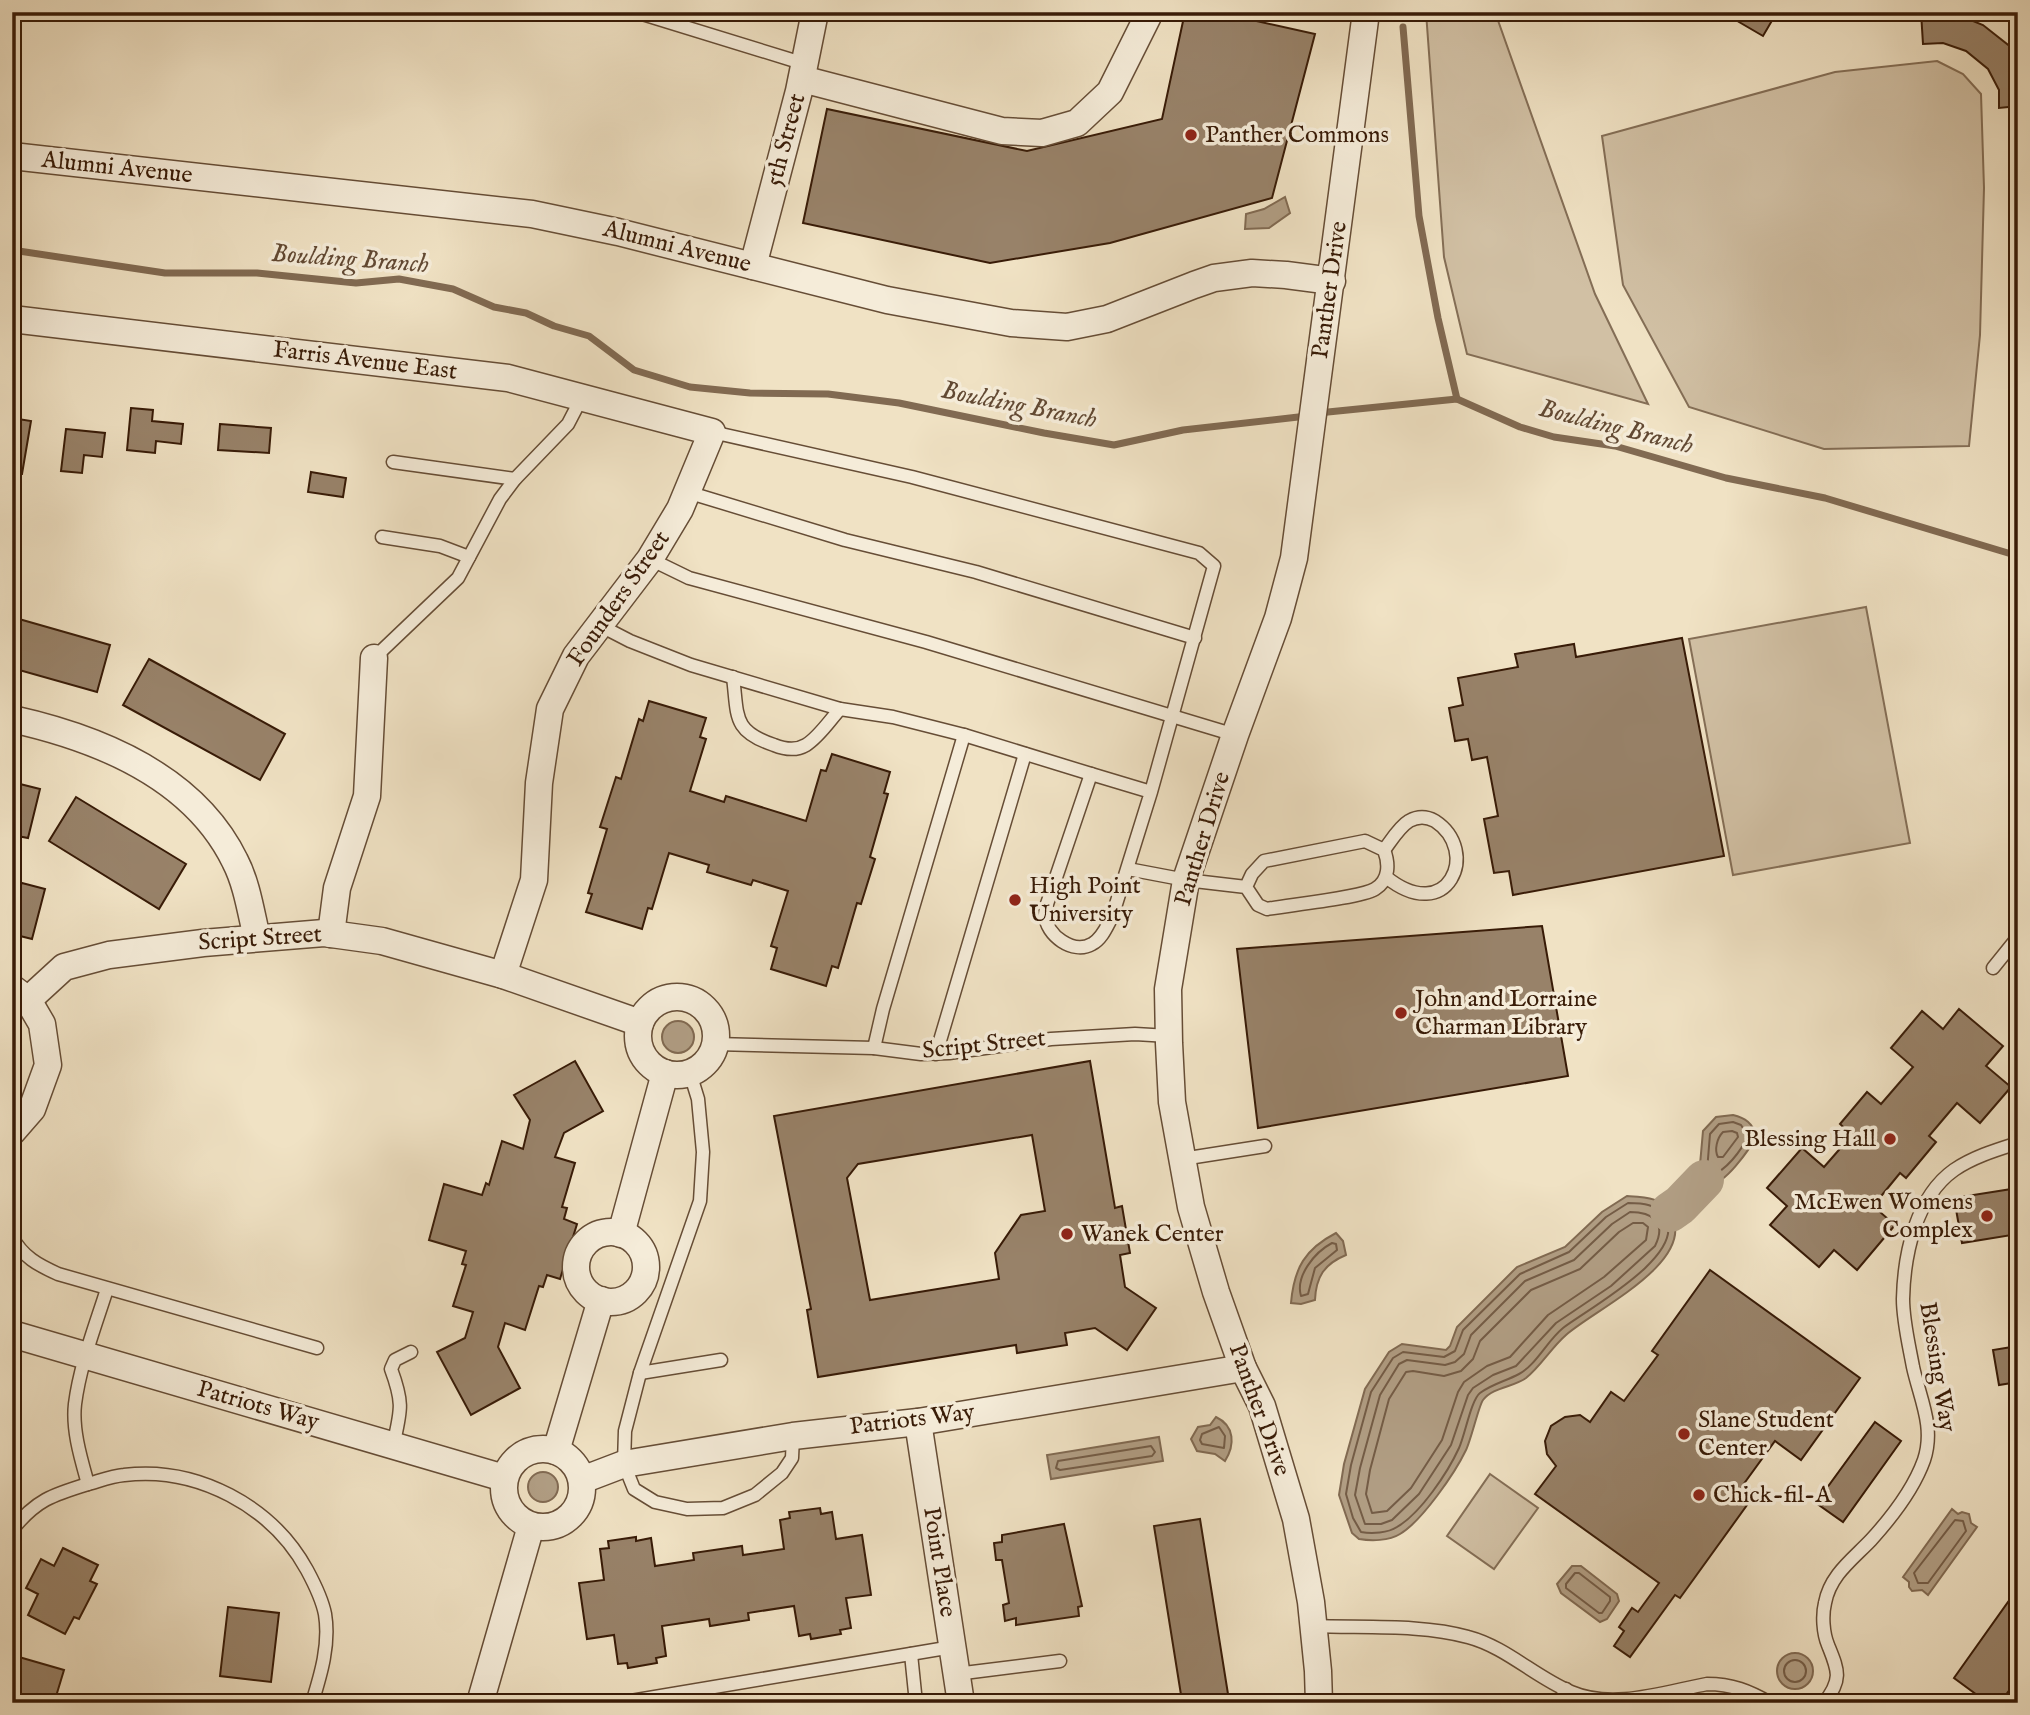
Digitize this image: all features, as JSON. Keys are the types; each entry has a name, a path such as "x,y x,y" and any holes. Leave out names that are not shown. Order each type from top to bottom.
{"street":[{"name":"5th Street","path":"753,266 804,72 815,12"},
{"name":"Panther Drive","path":"1319,1703 1314,1626 1296,1519 1262,1406 1243,1368 1202,1248 1191,1207 1172,1102 1168,989 1186,880 1287,588 1332,281 1366,12"},
{"path":"804,72 1002,131 1042,133 1077,123 1110,92 1149,16"},
{"name":"Alumni Avenue","path":"12,156 532,214 618,232 887,300 1011,323 1067,327 1107,319 1214,278 1252,273 1332,281"},
{"name":"Farris Avenue East","path":"12,319 508,378 712,432"},
{"name":"Founders Street","path":"503,975 534,880 539,783 550,709 576,656 650,559 680,509 712,432"},
{"path":"331,934 337,888 367,796 374,658"},
{"path":"12,719 51,727 87,740 134,762 167,782 207,818 236,861 257,938"},
{"name":"Script Street","path":"12,1132 32,1110 48,1065 42,1024 20,994 64,967 98,958 203,943 331,934 382,941 503,975 640,1023"},
{"path":"679,997 692,1000 703,1007 712,1018 716,1030 715,1044 702,1066 678,1073 654,1068 639,1047 640,1023 655,1003 679,997"},
{"path":"621,1234 678,1073"},
{"path":"609,1232 621,1234 632,1239 644,1254 645,1278 639,1289 625,1299 613,1302 601,1300 586,1291 579,1281 576,1269 578,1257 583,1247 597,1235 609,1232"},
{"path":"556,1451 601,1300"},
{"name":"Patriots Way","path":"12,1334 504,1478"},
{"name":"Patriots Way","path":"582,1480 624,1464 793,1436 918,1422 1243,1368"},
{"name":"Point Place","path":"918,1422 961,1703"},
{"path":"543,1448 556,1451 568,1458 577,1468 582,1480 578,1507 570,1518 559,1525 545,1528 531,1526 512,1513 503,1491 504,1478 509,1466 530,1451 543,1448"},
{"path":"481,1703 531,1526"}],"lane":[{"path":"636,12 804,72"},
{"path":"374,658 458,578 500,499 568,424 582,397"},
{"path":"712,432 912,477 1199,553 1214,566 1151,792 1112,917 1103,934 1091,945 1077,947 1063,943 1051,930 1045,917 1091,774"},
{"path":"393,462 515,480"},
{"path":"687,492 845,540 976,572 1195,638"},
{"path":"382,537 440,546 469,557"},
{"path":"650,559 689,578 926,642 1235,735"},
{"path":"599,625 657,652 733,677 840,709 893,717 964,735 1151,792"},
{"path":"733,677 738,718 744,730 754,738 781,748 795,749 807,745 840,709"},
{"path":"874,1048 883,1009 964,735"},
{"path":"936,1054 1025,754"},
{"path":"1384,850 1408,822 1422,816 1444,828 1452,839 1457,856 1454,873 1437,893 1416,895 1386,877"},
{"path":"1128,869 1186,880 1246,887 1258,905 1267,909 1376,889 1386,877 1388,862 1384,850 1365,841 1264,860 1252,874 1246,887"},
{"path":"1993,968 2018,937"},
{"name":"Script Street","path":"715,1044 874,1048 936,1054 1051,1039 1135,1034 1169,1036"},
{"path":"678,1073 698,1099 703,1152 700,1201 640,1373 625,1431 624,1464 634,1489 655,1502 687,1509 723,1507 755,1495 782,1473 792,1458 793,1436"},
{"name":"Blessing Way","path":"1826,1702 1837,1676 1835,1657 1824,1632 1825,1602 1832,1583 1842,1567 1872,1539 1904,1496 1920,1470 1928,1447 1929,1427 1913,1369 1903,1299 1909,1254 1919,1214 1934,1188 1956,1169 2018,1143"},
{"path":"1182,1159 1265,1146"},
{"path":"12,1237 33,1262 58,1274 317,1348"},
{"path":"88,1484 77,1434 75,1406 86,1355 107,1290"},
{"path":"393,1446 401,1407 399,1390 391,1369 395,1360 411,1352"},
{"path":"640,1373 721,1360"},
{"path":"12,1530 26,1512 52,1495 123,1475 154,1474 181,1478 209,1486 245,1503 274,1525 295,1550 314,1584 325,1613 326,1644 312,1703"},
{"path":"1314,1626 1439,1630 1469,1637 1493,1647 1566,1689 1594,1699 1606,1700 1720,1684 1744,1689 1770,1703"},
{"path":"631,1703 952,1647"},
{"path":"911,1654 916,1703"},
{"path":"956,1674 1060,1661"},
{"path":"1559,1703 1566,1689"}],"shaded area":[{"path":"1426,12 1495,12 1595,294 1648,404 1467,354 1444,257"},
{"path":"1937,61 1963,74 1981,94 1984,188 1980,335 1969,446 1824,449 1689,407 1623,285 1602,136 1835,72"},
{"path":"1866,607 1910,843 1733,875 1689,639"},
{"path":"1490,1474 1538,1508 1494,1569 1447,1536"}],"water":[{"path":"1285,197 1290,213 1269,228 1245,229 1246,214 1264,209"},
{"path":"678,1021 689,1026 694,1037 689,1048 678,1053 667,1048 662,1037 667,1026"},
{"path":"1733,1115 1748,1122 1756,1136 1728,1174 1721,1180 1708,1183 1699,1176 1703,1131 1716,1117"},
{"path":"1627,1196 1659,1202 1672,1216 1675,1234 1669,1251 1656,1268 1618,1299 1566,1335 1526,1378 1492,1392 1483,1400 1461,1460 1437,1496 1409,1528 1391,1538 1359,1539 1352,1533 1339,1495 1344,1464 1365,1389 1389,1352 1402,1344 1446,1350 1457,1327 1517,1267 1565,1247 1602,1212"},
{"path":"1336,1233 1343,1241 1346,1255 1323,1272 1317,1285 1315,1300 1301,1304 1291,1303 1295,1280 1303,1261 1316,1246"},
{"path":"1216,1417 1227,1425 1230,1431 1232,1442 1225,1461 1215,1454 1197,1451 1191,1439 1198,1427 1210,1425"},
{"path":"1159,1437 1163,1461 1051,1479 1047,1455"},
{"path":"543,1472 554,1476 558,1487 554,1498 543,1502 532,1498 528,1487 532,1476"},
{"path":"1952,1509 1958,1514 1969,1514 1971,1523 1977,1527 1928,1595 1922,1590 1912,1591 1909,1582 1903,1577"},
{"path":"1572,1566 1581,1566 1617,1594 1619,1601 1607,1619 1600,1622 1561,1593 1557,1584"},
{"path":"1795,1653 1808,1658 1813,1671 1808,1684 1795,1689 1782,1684 1777,1671 1782,1658"}],"building":[{"name":"Panther Commons","path":"1185,12 1216,12 1315,34 1272,198 1110,243 990,263 803,223 827,109 1027,151 1162,119"},
{"path":"1722,12 1777,12 1763,36"},
{"path":"1921,12 1951,12 1983,25 2012,48 2018,59 2018,106 1999,108 1999,90 1988,69 1966,51 1943,43 1923,44"},
{"path":"131,408 153,410 152,421 183,424 181,444 156,441 155,453 127,450"},
{"path":"12,418 31,421 22,474 12,474"},
{"path":"220,424 271,428 269,453 218,450"},
{"path":"66,429 105,433 102,457 84,455 82,473 61,471"},
{"path":"311,472 346,478 343,497 308,492"},
{"path":"12,617 110,645 97,692 12,668"},
{"path":"1682,638 1724,856 1513,895 1509,871 1494,873 1484,819 1498,816 1487,757 1472,760 1468,739 1455,741 1449,708 1463,705 1458,678 1518,667 1515,654 1574,644 1576,657"},
{"path":"149,659 285,734 260,780 123,705"},
{"path":"649,701 706,718 700,737 706,739 690,791 724,802 726,796 806,821 821,770 826,771 832,754 890,772 884,793 888,794 870,857 875,859 861,904 857,903 838,968 832,966 826,986 771,969 777,948 771,946 788,891 753,880 751,885 707,872 709,865 669,853 652,909 648,908 642,929 586,912 592,894 588,893 607,829 600,827 616,777 621,779 639,719 643,721"},
{"path":"12,782 40,789 28,838 12,835"},
{"path":"76,797 186,864 159,909 49,841"},
{"path":"22,883 45,889 32,939 12,934 12,899"},
{"name":"John and Lorraine Charman Library","path":"1542,926 1568,1076 1258,1128 1237,949"},
{"name":"Blessing Hall","path":"1959,1009 2003,1046 1986,1066 2011,1087 1980,1123 1957,1103 1929,1136 1936,1142 1906,1178 1900,1173 1873,1206 1895,1225 1857,1270 1834,1250 1819,1267 1770,1225 1787,1206 1767,1188 1802,1148 1824,1167 1852,1135 1840,1124 1867,1092 1881,1104 1913,1067 1891,1048 1922,1011 1943,1029"},
{"path":"575,1061 603,1111 564,1133 555,1157 575,1163 562,1207 567,1208 564,1219 577,1224 560,1279 547,1275 543,1287 539,1286 525,1330 505,1323 498,1347 520,1388 471,1415 437,1352 465,1338 473,1312 453,1306 466,1265 462,1264 466,1251 429,1240 444,1184 482,1195 486,1183 489,1185 502,1141 523,1149 530,1120 514,1095"},
{"name":"Wanek Center","path":"1090,1061 1115,1208 1122,1206 1130,1253 1120,1255 1125,1287 1156,1308 1127,1350 1095,1328 1065,1333 1067,1345 1017,1353 1016,1345 818,1377 807,1310 811,1309 774,1116","holes":["1032,1135 1045,1211 1021,1215 995,1253 999,1279 870,1300 847,1178 858,1164"]},
{"name":"McEwen Womens Complex","path":"2018,1188 2018,1234 1962,1243 1954,1198"},
{"name":"Slane Student Center","path":"1710,1270 1860,1378 1801,1460 1775,1441 1743,1485 1755,1494 1680,1598 1675,1595 1630,1657 1614,1646 1624,1631 1619,1627 1632,1608 1638,1612 1659,1583 1535,1494 1556,1466 1547,1454 1545,1441 1551,1426 1565,1417 1580,1415 1590,1422 1611,1392 1624,1401 1658,1355 1652,1351"},
{"path":"2018,1346 2018,1382 1999,1385 1993,1350"},
{"path":"1875,1422 1901,1441 1843,1522 1816,1503"},
{"path":"820,1508 821,1514 832,1512 836,1539 862,1535 871,1595 846,1598 851,1628 840,1630 841,1634 811,1639 810,1634 799,1636 794,1606 748,1613 749,1620 710,1626 709,1619 662,1626 666,1656 656,1658 657,1663 628,1668 627,1663 618,1664 614,1635 587,1639 579,1583 604,1580 600,1549 609,1548 608,1541 651,1538 655,1566 694,1560 693,1553 742,1546 743,1555 784,1549 780,1520 790,1518 789,1512"},
{"path":"1200,1519 1228,1694 1182,1701 1154,1526"},
{"path":"1064,1524 1082,1606 1078,1607 1079,1616 1016,1625 1016,1618 1005,1621 1003,1605 1009,1603 1002,1560 996,1560 994,1543 1002,1542 1002,1535"},
{"path":"63,1548 98,1565 90,1581 97,1584 79,1619 74,1617 65,1634 28,1615 38,1594 26,1588 41,1559 54,1566"},
{"path":"2018,1588 2018,1678 2000,1703 1988,1703 1954,1678"},
{"path":"228,1607 279,1613 271,1682 220,1676"},
{"path":"12,1655 64,1670 54,1703 12,1703"}],"waterway":[{"path":"1403,27 1419,216 1438,318 1457,399"},
{"name":"Boulding Branch","path":"12,250 165,273 257,273 356,283 399,279 453,289 494,307 526,313 554,326 589,336 634,370 690,387 750,393 828,394 899,403 1114,445 1183,430 1307,416"},
{"name":"Boulding Branch","path":"1318,413 1457,399 1520,427 1554,437 1615,446 1726,478 1825,498 2018,556"},
{"path":"1670,1212 1704,1180"}],"place":[{"name":"Panther Commons","path":"1191,135"},
{"name":"High Point University","path":"1015,900"},
{"name":"John and Lorraine Charman Library","path":"1401,1013"},
{"name":"Blessing Hall","path":"1890,1139"},
{"name":"McEwen Womens Complex","path":"1987,1216"},
{"name":"Wanek Center","path":"1067,1234"},
{"name":"Slane Student Center","path":"1684,1434"},
{"name":"Chick-fil-A","path":"1699,1495"}]}
